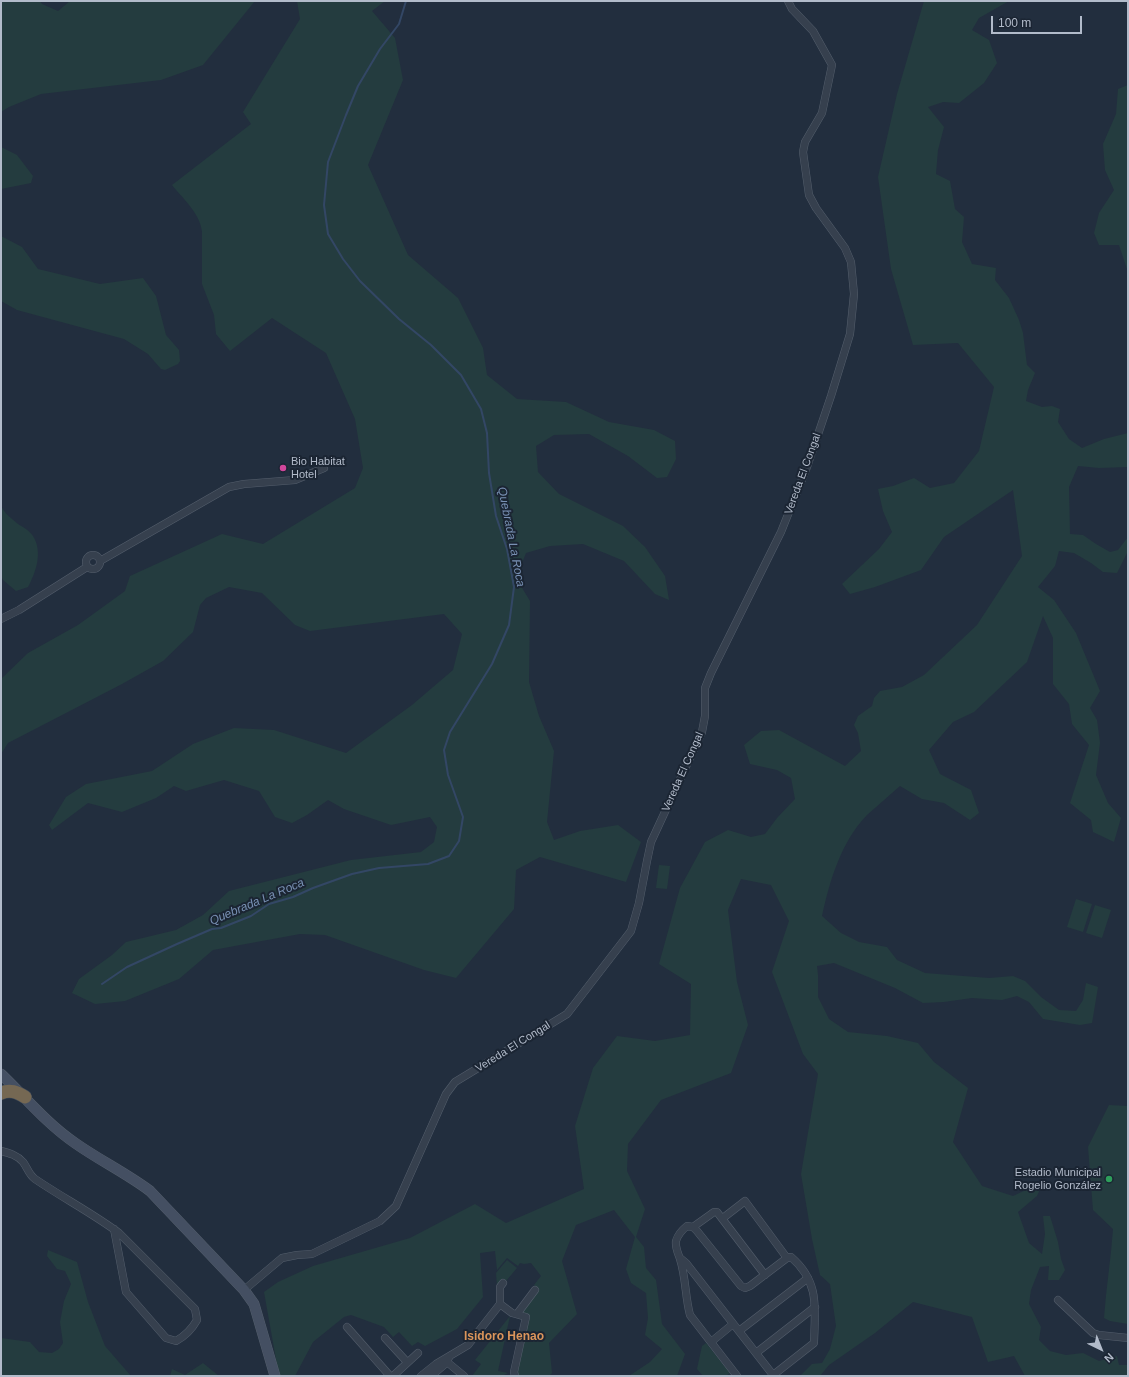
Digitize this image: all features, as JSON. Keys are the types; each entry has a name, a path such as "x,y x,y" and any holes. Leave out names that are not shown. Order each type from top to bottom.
{"highway":[{"path":"1,1093 11,1091 17,1092 25,1097"}],"main road":[{"path":"1,1074 49,1122 75,1143 126,1174 150,1191 244,1290 254,1304 274,1373"}],"street":[{"name":"Vereda El Congal","path":"244,1290 282,1258 312,1254 380,1221 396,1206 446,1094 455,1082 567,1014 631,931 639,903 646,861 651,842 702,732 705,716 705,688 781,532 807,466 850,334 854,294 851,262 845,248 816,208 809,195 803,152 805,142 822,113 832,65 813,31 792,9 788,1"},
{"path":"87,567 96,569 99,566 100,561 229,487 244,484 295,480 324,468"},
{"path":"87,567 86,560 90,555 95,556 100,561"},
{"path":"1,619 19,610 87,567"},
{"path":"1,1151 16,1155 24,1162 33,1178 114,1229 195,1309 197,1320 193,1328 183,1337 176,1341 166,1338 126,1292 114,1229"},
{"path":"723,1218 744,1201 787,1258"},
{"path":"693,1227 714,1212 717,1212 766,1275"},
{"path":"679,1258 686,1263 772,1376 814,1343 814,1295 808,1278 791,1257 787,1258 766,1275 745,1288 741,1286 693,1227 687,1226 678,1235 676,1246 679,1258 685,1275 687,1305 690,1315 737,1376"},
{"path":"739,1331 808,1278"},
{"path":"421,1376 429,1368 468,1345 500,1304 500,1287 503,1283"},
{"path":"517,1314 535,1290"},
{"path":"1058,1300 1093,1333 1128,1338"},
{"path":"500,1304 512,1313 526,1317 514,1372 515,1376"},
{"path":"756,1353 815,1307"},
{"path":"710,1342 733,1324"},
{"path":"347,1327 392,1376 418,1353"},
{"path":"385,1338 407,1362"},
{"path":"431,1376 447,1362 452,1355"},
{"path":"447,1362 464,1376"}],"green space":[{"path":"1,1 40,1 42,4 58,11 70,1 255,1 203,65 161,80 41,94 9,107 1,112"},
{"path":"297,1 385,1 372,11 395,38 403,80 368,165 408,255 458,298 483,348 487,375 517,399 566,402 609,422 654,430 675,441 676,459 667,477 657,478 628,456 589,434 554,435 536,446 538,472 559,494 623,526 645,547 665,576 669,600 655,594 624,561 583,544 550,546 526,553 516,578 530,601 529,682 539,716 554,751 547,822 554,840 580,831 618,825 641,842 626,882 540,857 516,870 514,909 456,978 424,970 325,935 300,934 213,950 179,979 125,1001 95,1004 72,993 79,979 112,955 126,942 176,930 203,915 229,891 351,860 421,852 434,842 437,827 430,817 391,825 344,809 328,800 307,815 292,823 275,817 259,791 224,780 186,791 174,786 156,798 122,812 88,803 52,830 49,825 66,797 86,784 152,771 193,744 234,728 274,730 346,753 412,705 453,670 462,634 444,614 310,631 295,625 262,593 229,587 206,598 200,605 193,632 163,661 8,743 1,754 1,679 28,653 78,625 125,591 130,576 222,534 263,544 355,488 363,468 355,419 326,353 272,318 230,351 216,334 214,315 202,284 201,225 195,212 172,185 251,124 243,112 300,19"},
{"path":"924,1 1009,1 979,18 972,30 989,40 997,63 984,83 959,103 943,102 928,107 944,127 938,150 936,174 950,181 955,209 964,217 962,242 972,264 996,268 995,280 1009,298 1019,320 1023,333 1027,365 1035,373 1028,390 1026,401 1042,407 1052,406 1060,409 1058,422 1069,439 1082,448 1104,439 1128,433 1128,467 1099,468 1078,466 1069,487 1070,534 1083,535 1110,552 1118,550 1128,537 1128,551 1117,573 1103,572 1074,553 1059,551 1055,566 1038,587 1054,600 1076,633 1100,691 1090,708 1097,720 1100,743 1096,775 1108,803 1121,818 1114,842 1093,832 1091,820 1070,803 1089,745 1072,724 1069,704 1053,684 1053,638 1043,616 1027,662 974,712 953,722 929,750 940,774 971,790 979,813 970,820 944,803 922,799 900,786 867,815 850,837 843,849 833,875 822,916 841,933 859,942 887,947 897,960 925,973 989,978 1013,976 1025,981 1041,997 1059,1010 1076,1011 1083,1000 1086,983 1098,987 1092,1023 1080,1025 1043,1019 1029,1002 1017,996 1002,1000 972,998 923,1003 895,988 834,963 817,966 818,997 829,1019 848,1032 887,1036 918,1043 934,1062 968,1088 953,1142 982,1186 1013,1196 1043,1182 1037,1196 1018,1212 1029,1243 1042,1254 1045,1234 1043,1216 1050,1216 1065,1270 1059,1280 1048,1280 1049,1266 1040,1267 1031,1290 1029,1304 1041,1327 1039,1340 1050,1351 1066,1355 1083,1353 1099,1361 1117,1356 1119,1365 1128,1365 1128,1376 1025,1376 1014,1356 988,1362 972,1317 913,1302 875,1333 829,1365 820,1376 800,1376 812,1364 822,1363 830,1349 836,1326 830,1284 820,1275 812,1239 801,1174 818,1074 803,1054 772,972 789,921 771,885 741,879 728,910 737,982 748,1025 731,1073 661,1100 628,1144 627,1171 645,1209 636,1237 644,1247 646,1268 656,1280 662,1324 685,1354 677,1376 629,1376 650,1362 662,1349 645,1335 648,1318 646,1293 631,1283 626,1269 635,1237 614,1210 576,1225 562,1261 577,1314 549,1343 552,1373 549,1376 519,1376 517,1373 529,1315 522,1312 537,1288 534,1285 541,1276 531,1263 520,1263 518,1266 507,1258 497,1270 495,1251 480,1253 483,1297 457,1329 425,1346 418,1342 412,1346 399,1332 393,1337 384,1327 351,1315 344,1317 313,1342 295,1376 279,1376 264,1292 278,1282 313,1266 410,1238 475,1204 506,1223 584,1189 575,1126 593,1068 617,1036 655,1041 690,1035 691,984 659,964 680,888 705,842 728,830 751,837 765,834 777,818 795,799 791,778 777,770 750,764 744,745 761,731 779,730 845,766 861,751 858,733 854,725 858,716 872,706 874,698 880,691 902,687 924,675 977,625 1022,556 1013,490 944,537 921,570 875,587 850,594 842,584 879,549 892,532 883,511 878,489 893,486 914,478 930,488 954,483 979,451 994,387 958,343 913,345 891,269 878,177 897,94"},
{"path":"1128,85 1128,272 1119,245 1099,245 1094,233 1099,213 1114,190 1105,170 1103,144 1116,114 1118,89"},
{"path":"1,147 17,155 33,176 31,183 1,189"},
{"path":"1,236 22,247 38,269 100,284 143,278 156,296 166,335 179,350 180,361 178,364 165,370 161,369 148,354 124,339 17,310 1,301"},
{"path":"1,506 8,516 32,534 38,549 36,568 28,587 16,591 3,580 1,576"},
{"path":"659,865 670,866 667,889 656,888"},
{"path":"1076,899 1092,904 1083,932 1067,927"},
{"path":"1095,905 1111,910 1102,938 1086,933"},
{"name":"Estadio Municipal Rogelio González","path":"1109,1105 1128,1106 1128,1324 1110,1321 1104,1318 1113,1229 1093,1210 1088,1147"},
{"path":"48,1250 77,1262 88,1302 105,1346 131,1376 1,1376 1,1338 30,1342 39,1352 52,1353 59,1349 63,1343 60,1322 64,1301 71,1284 65,1271 57,1269 47,1256"},
{"path":"507,1260 517,1268 506,1281 503,1279 497,1286 496,1273"},
{"path":"510,1316 498,1371 508,1373 502,1376 472,1376 481,1364 475,1360"},
{"path":"706,1343 730,1373 726,1376 703,1376 697,1369 702,1346"},
{"path":"203,1363 219,1376 170,1376 172,1369 185,1375"}],"waterway":[{"name":"Quebrada La Roca","path":"102,984 127,967 212,929 221,928 251,916 269,904 293,897 352,874 379,868 428,864 449,856 459,841 463,817 448,775 444,750 450,732 492,664 509,625 514,587 507,549 496,516 489,473 487,433 481,409 461,375 431,345 399,319 360,281 343,259 328,234 324,205 328,162 346,115 358,86 380,49 399,24 406,1"}],"place":[{"name":"Bio Habitat Hotel","path":"283,468"},
{"name":"Estadio Municipal Rogelio González","path":"1109,1179"}],"district":[{"name":"Isidoro Henao","path":"504,1337"}]}
